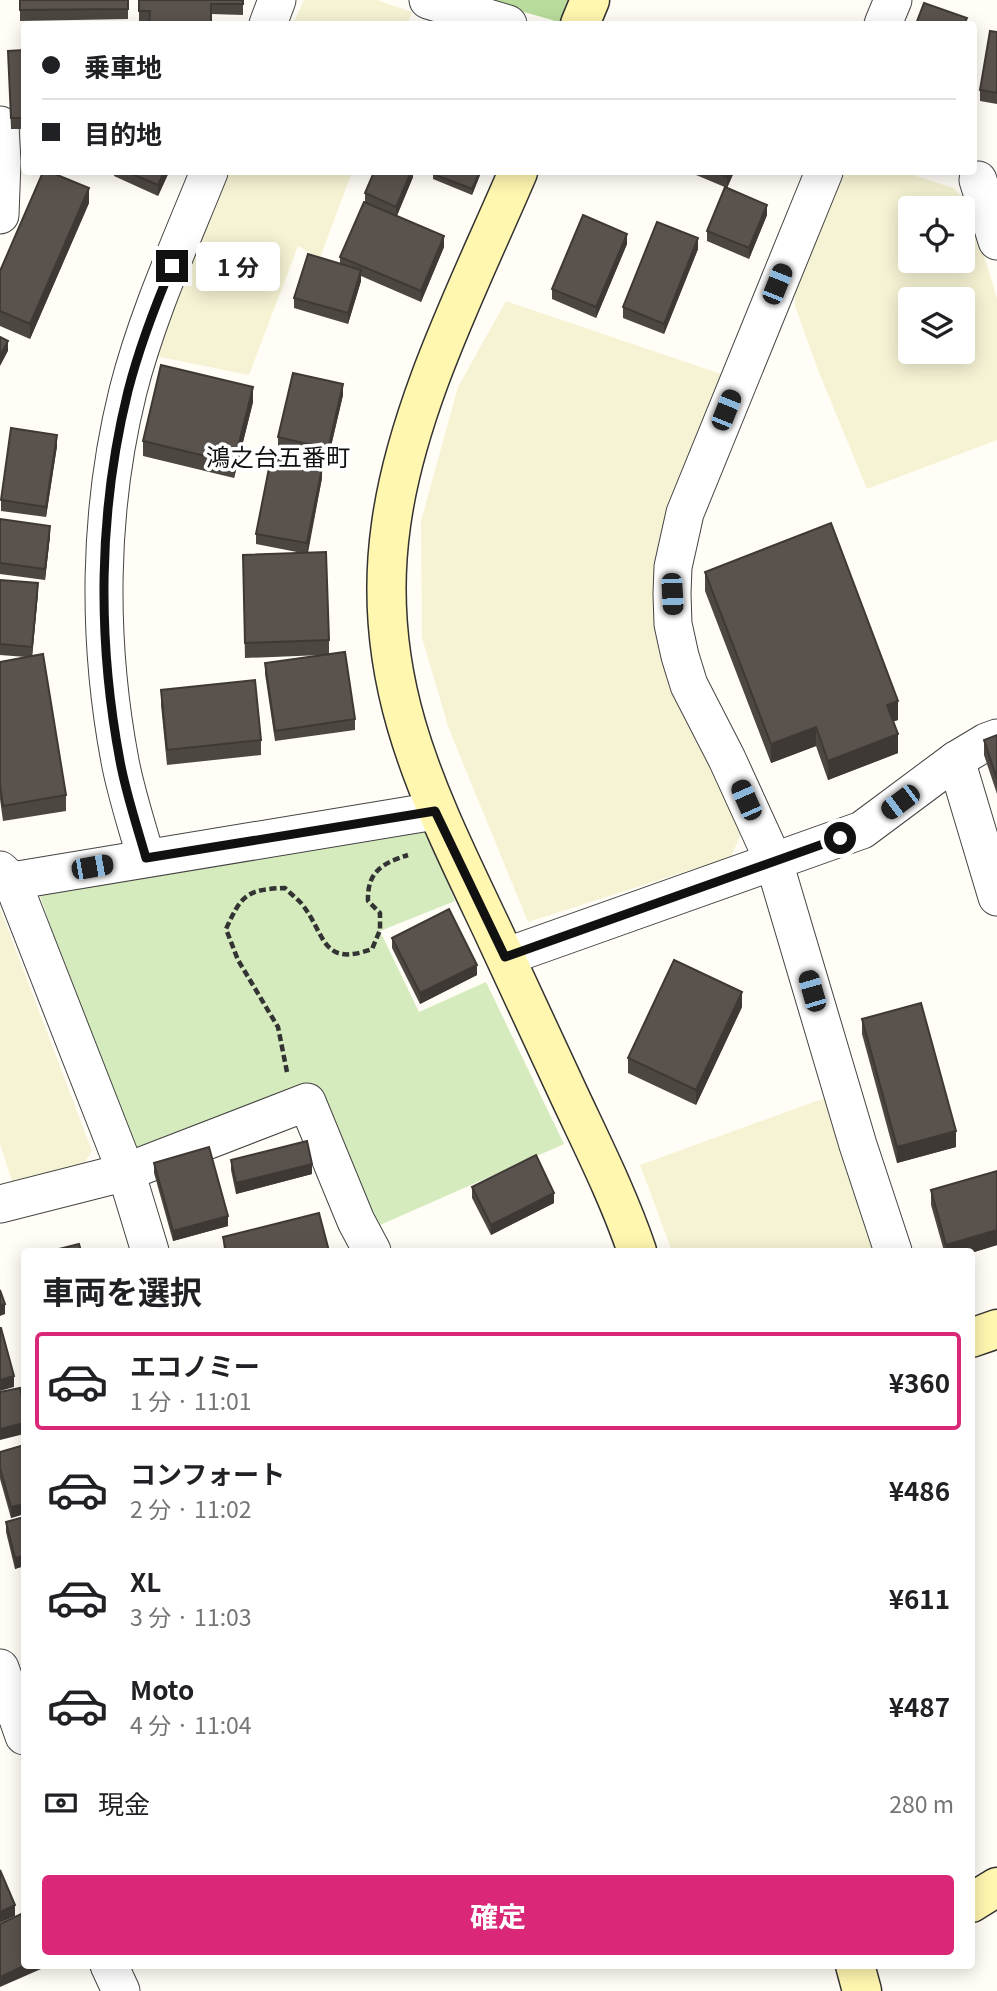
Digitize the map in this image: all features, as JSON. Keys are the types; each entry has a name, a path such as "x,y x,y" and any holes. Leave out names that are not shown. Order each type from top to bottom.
{"street":[{"path":"269,21 277,0"},
{"path":"428,0 498,21"},
{"path":"581,21 590,0"},
{"path":"884,21 893,0"},
{"path":"0,125 0,215"},
{"path":"146,858 120,762 111,695 105,641 103,572 106,522 128,391 153,313 208,175"},
{"path":"517,175 440,355 401,471 391,525 387,607 390,657 410,740 435,811 605,1171 636,1248"},
{"path":"823,175 685,513 673,567 673,624 689,685 727,759 774,862 858,1145 892,1248"},
{"path":"975,175 997,241"},
{"path":"505,957 862,830 956,760 986,741 997,738"},
{"path":"956,760 997,897"},
{"path":"149,1248 127,1172 6,876 146,858 435,811"},
{"path":"0,1204 127,1172 307,1102 356,1221 370,1248"},
{"path":"975,1337 997,1329"},
{"path":"0,1668 21,1728"},
{"path":"975,1901 997,1887"},
{"path":"111,1969 121,1991"}],"path":[{"path":"307,1102 291,1090 278,1027 238,960 226,929 239,901 262,888 285,888 301,904 324,945 342,954 354,955 372,949 380,930 380,913 368,901 368,886 384,863 410,855"}],"shaded area":[{"path":"304,0 377,0 412,12 408,21 294,21"},
{"path":"226,175 351,175 320,258 298,246 249,375 150,355"},
{"path":"840,175 913,175 953,188 962,196 898,196 898,273 975,273 975,227 997,298 997,440 867,489 795,306 795,287"},
{"path":"506,301 727,376 660,561 742,831 731,857 528,922 449,729 422,638 421,521 458,387"},
{"path":"0,908 92,1151 79,1171 12,1181 0,1144"},
{"path":"825,1098 875,1248 671,1248 640,1165"}],"green space":[{"path":"482,0 572,0 564,21"},
{"path":"424,825 455,901 380,931 419,1012 486,982 564,1144 380,1225 313,1095 130,1158 39,893"}],"building":[{"path":"20,0 128,0 128,9 20,10"},
{"path":"139,0 243,0 243,4 211,4 211,21 149,21 150,11 139,11"},
{"path":"924,3 967,18 966,21 917,21"},
{"path":"990,31 997,32 997,93 980,90"},
{"path":"21,50 21,118 11,118 8,51"},
{"path":"42,175 57,175 89,188 30,324 0,311 0,271"},
{"path":"134,175 163,175 158,185"},
{"path":"373,175 410,175 396,207 365,193"},
{"path":"436,175 479,175 472,189"},
{"path":"725,187 767,205 749,248 707,231"},
{"path":"364,202 444,236 421,291 340,257"},
{"path":"583,215 627,234 596,307 552,289"},
{"path":"657,222 698,238 664,324 623,307"},
{"path":"308,254 361,270 348,313 294,298"},
{"path":"0,337 8,341 0,356"},
{"path":"161,365 253,387 234,463 143,441"},
{"path":"293,373 343,384 328,449 278,437"},
{"path":"11,428 57,435 46,507 1,500"},
{"path":"271,458 322,468 307,543 256,534"},
{"path":"0,519 50,526 45,569 0,563"},
{"path":"831,523 898,701 887,705 898,734 828,761 816,727 771,744 705,572"},
{"path":"326,552 329,640 245,643 243,555"},
{"path":"0,580 38,583 32,647 0,644"},
{"path":"345,652 355,719 275,731 265,663"},
{"path":"43,654 66,795 3,806 0,784 0,662"},
{"path":"255,680 261,740 167,750 161,690"},
{"path":"997,735 997,779 984,740"},
{"path":"449,909 477,965 420,993 392,938"},
{"path":"674,960 742,992 696,1090 628,1058"},
{"path":"921,1003 956,1131 897,1147 862,1019"},
{"path":"307,1141 312,1164 236,1183 231,1160"},
{"path":"209,1147 228,1216 173,1231 154,1163"},
{"path":"536,1155 554,1193 491,1225 472,1187"},
{"path":"997,1171 997,1230 946,1245 931,1190"},
{"path":"319,1213 328,1248 225,1248 223,1237"},
{"path":"79,1244 80,1248 63,1248"},
{"path":"0,1290 5,1304 0,1305"},
{"path":"0,1328 14,1376 0,1380"},
{"path":"20,1388 21,1424 0,1429 0,1392"},
{"path":"21,1446 21,1505 11,1507 0,1468 0,1452"},
{"path":"21,1518 21,1557 15,1558 6,1522"},
{"path":"0,1870 15,1905 0,1912"},
{"path":"21,1914 21,1967 0,1977 0,1924"}],"district":[{"name":"鴻之台五番町","path":"278,455"}],"route":[{"path":"172,266 153,313 128,391 106,522 103,572 105,641 120,762 146,858 435,811 505,957 840,838"}]}
